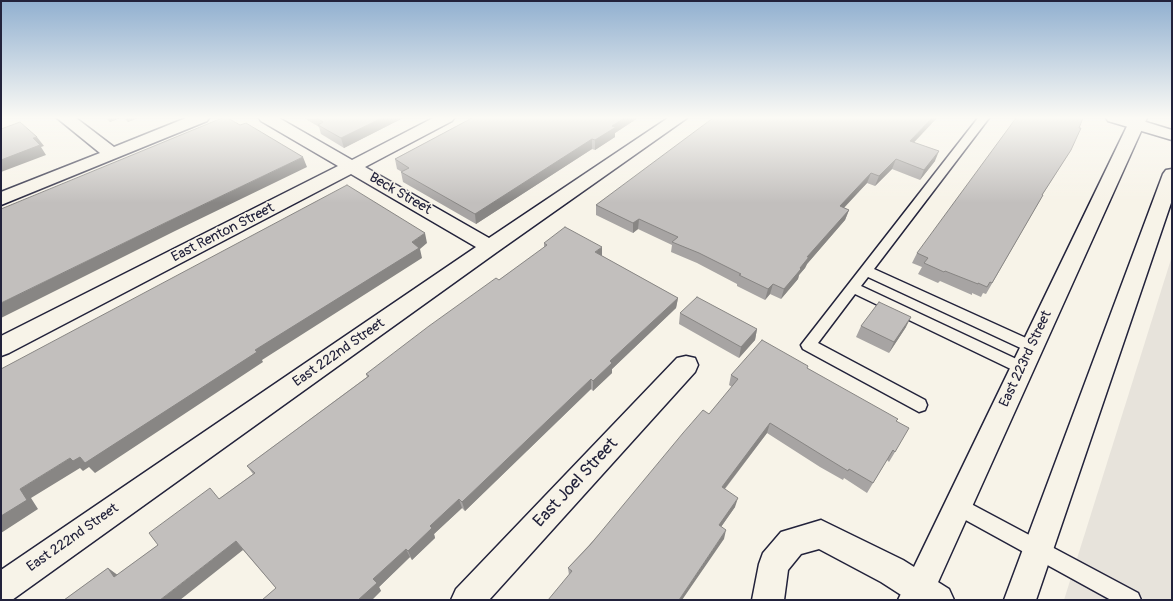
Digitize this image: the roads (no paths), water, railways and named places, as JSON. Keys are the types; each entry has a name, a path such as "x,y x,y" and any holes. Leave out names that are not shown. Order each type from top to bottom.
{"street":[{"path":"102,146 112,154"},
{"path":"1,199 132,146"},
{"name":"Beck Street","path":"317,146 490,247"},
{"name":"East Renton Street","path":"1,347 391,146"},
{"name":"East 222nd Street","path":"1,589 490,247 637,146"},
{"name":"East 223rd Street","path":"924,596 958,506 1127,146"},
{"path":"1020,600 1172,174"},
{"name":"East Joel Street","path":"467,600 686,365"},
{"path":"768,600 767,595 774,564 792,542 821,534 892,571 924,596"}],"lane":[{"path":"919,405 808,345 962,146"},
{"path":"865,270 1027,357"},
{"path":"852,287 1027,357"},
{"path":"958,506 1131,600"}]}
